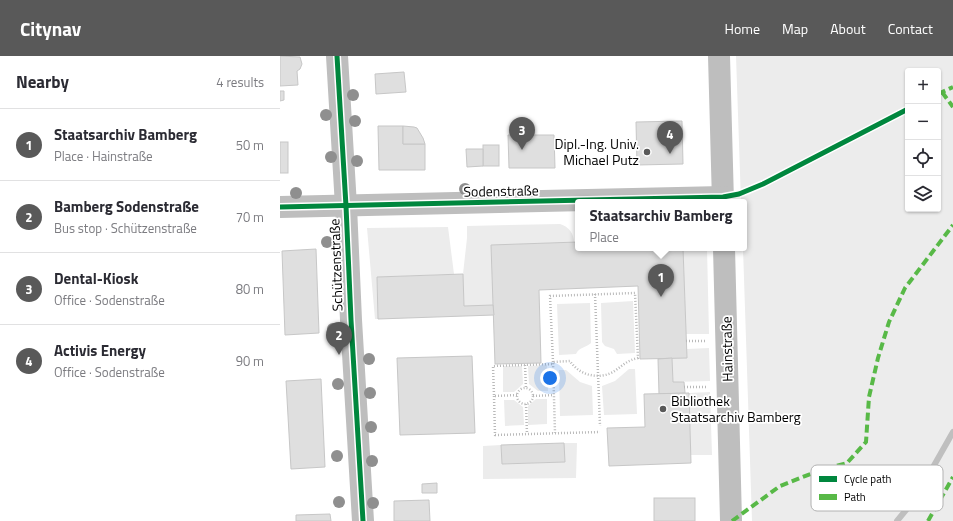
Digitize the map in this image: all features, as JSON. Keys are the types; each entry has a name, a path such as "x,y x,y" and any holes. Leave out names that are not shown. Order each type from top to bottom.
{"street":[{"name":"Schützenstraße","path":"337,56 363,521"},
{"path":"719,56 723,199"},
{"name":"Sodenstraße","path":"280,207 575,202"},
{"name":"Hainstraße","path":"724,251 731,521"}],"path":[{"path":"555,433 553,363 550,296 635,293 638,358 627,362 608,375 598,376 585,374 574,367 570,361 553,363 525,365 493,366 495,435 600,432"},
{"path":"595,294 600,426"},
{"path":"525,365 526,388"},
{"path":"517,395 521,389 526,388 532,391 534,396"},
{"path":"494,396 517,395"},
{"path":"517,395 520,402 526,404 532,401 534,396"},
{"path":"534,396 554,395"},
{"path":"526,404 527,434"}],"shaded area":[{"path":"736,56 953,56 953,521 752,521 743,251 747,251 747,199 741,199"},
{"path":"560,224 570,231 573,236 574,243 493,305 464,306 463,274 467,226"},
{"path":"448,227 454,274 377,277 378,319 375,319 367,228"},
{"path":"683,251 707,251 709,334 686,334"},
{"path":"633,301 635,353 617,354 614,349 605,346 602,342 601,303"},
{"path":"590,303 591,343 579,350 576,354 559,355 557,304"},
{"path":"709,348 710,381 673,382 672,358 687,358 687,349"},
{"path":"547,365 548,391 538,391 529,384 528,366"},
{"path":"503,366 522,366 523,384 514,392 503,392"},
{"path":"629,369 635,369 637,414 604,415 602,386 615,381"},
{"path":"559,370 566,370 580,382 592,386 593,415 560,416"},
{"path":"710,392 712,455 691,455 689,393"},
{"path":"536,399 547,399 547,424 528,425 528,406"},
{"path":"504,400 514,400 523,407 524,425 505,426"},
{"path":"564,443 577,443 576,478 483,479 483,446 501,445 502,464 564,462"}],"building":[{"path":"280,56 300,57 302,64 300,69 297,71 298,85 280,86"},
{"path":"404,72 406,92 376,94 375,74"},
{"path":"280,91 284,91 284,100 280,101"},
{"path":"682,121 683,164 637,165 636,122"},
{"path":"378,126 403,126 403,144 425,144 425,170 379,170"},
{"path":"403,126 417,128 425,144 403,144"},
{"path":"508,135 554,135 555,168 509,168"},
{"path":"280,142 288,142 288,173 280,173"},
{"path":"483,145 499,145 499,166 483,166"},
{"path":"466,149 483,149 483,166 467,167"},
{"path":"575,242 575,251 683,251 687,358 640,359 638,286 539,290 541,363 495,364 491,245"},
{"path":"316,249 319,333 285,335 282,251"},
{"path":"463,274 464,306 493,305 494,315 378,319 377,277"},
{"path":"472,356 475,433 400,435 397,358"},
{"path":"672,358 673,382 684,382 685,393 659,394 658,359"},
{"path":"321,379 325,467 291,469 286,381"},
{"path":"689,393 691,463 609,466 607,428 645,427 644,394"},
{"path":"564,443 565,462 502,464 501,445"},
{"path":"437,483 437,493 422,493 422,484"},
{"path":"654,498 695,498 695,521 654,521"},
{"path":"429,500 430,521 394,521 394,501"},
{"path":"330,514 331,521 296,521 296,515"}],"waterway":[{"path":"934,465 953,432"},
{"path":"897,521 905,511"}],"marked path":[{"path":"941,93 953,87"},
{"path":"942,92 953,107"},
{"path":"840,465 847,463 866,442 869,397 878,358 889,322 905,288 953,225"},
{"path":"732,521 780,486 811,474"},
{"path":"943,495 953,477"},
{"path":"928,521 934,511"}],"cycle path":[{"path":"337,56 363,521"},
{"path":"634,199 723,197 739,194 763,184 905,111"},
{"path":"280,207 575,200"}],"place":[{"name":"Dental-Kiosk","path":"522,150"},
{"name":"Dipl.-Ing. Univ. Michael Putz","path":"647,152"},
{"name":"Activis Energy","path":"670,154"},
{"name":"Staatsarchiv Bamberg","path":"661,297"},
{"name":"Bamberg Sodenstraße","path":"339,355"},
{"name":"Bibliothek Staatsarchiv Bamberg","path":"663,409"}]}
